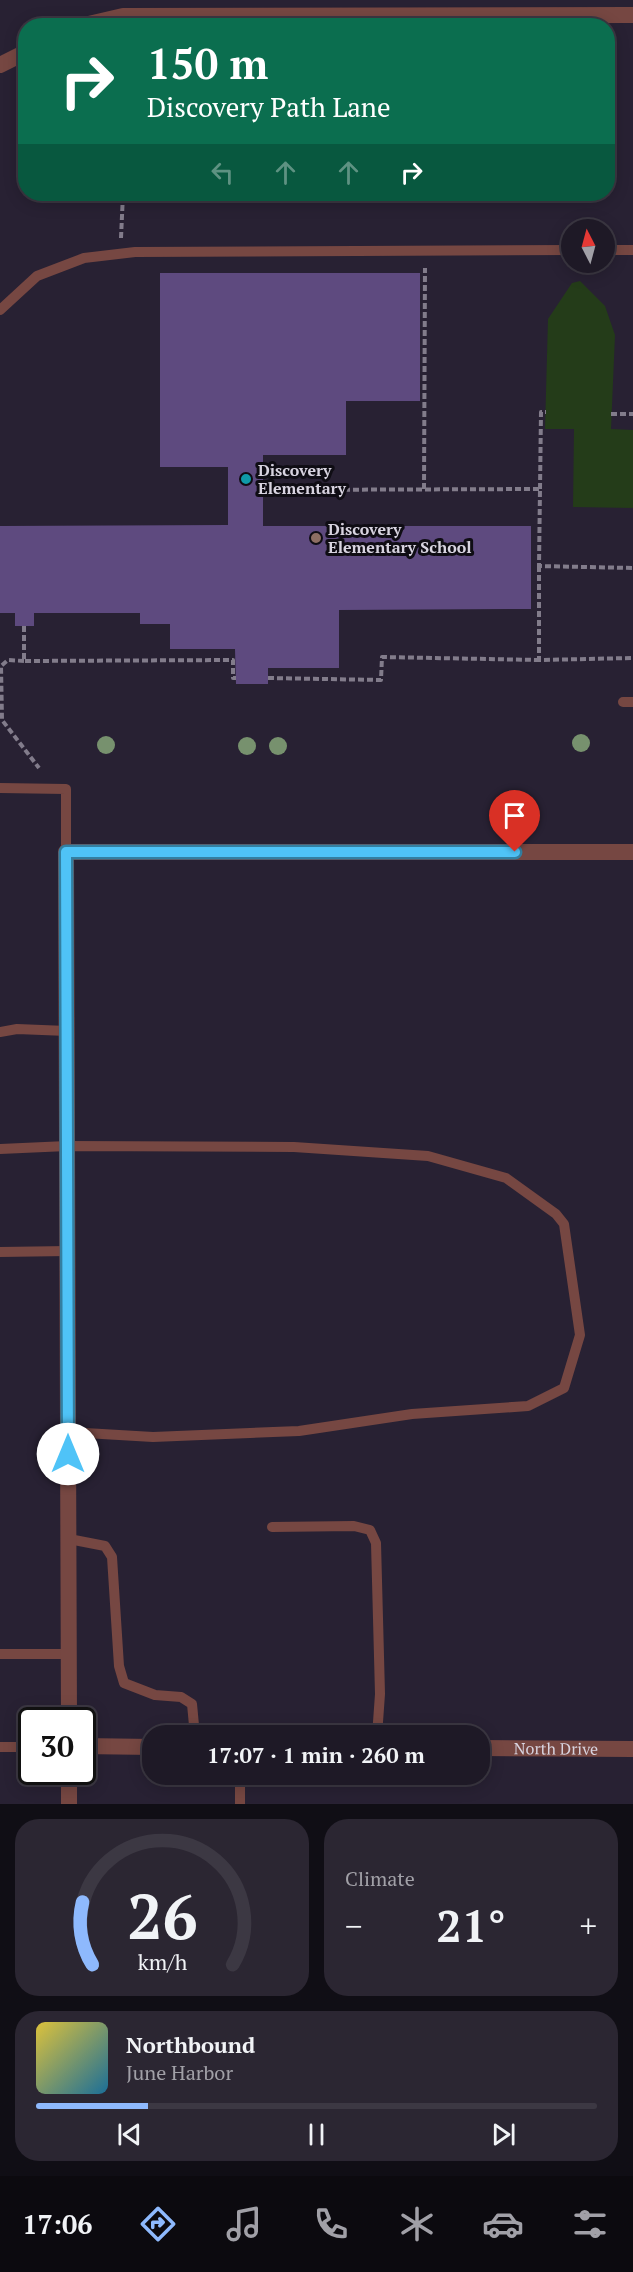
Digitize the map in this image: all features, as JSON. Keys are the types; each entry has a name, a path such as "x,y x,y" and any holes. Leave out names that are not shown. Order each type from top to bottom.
{"street":[{"path":"114,18 287,7 633,15"},
{"path":"0,65 18,56"},
{"path":"69,1707 66,852 633,852"},
{"path":"96,1746 142,1747"},
{"name":"North Drive","path":"490,1748 633,1749"},
{"path":"69,1785 69,1804"}],"lane":[{"path":"0,310 37,276 84,258 141,251 561,250"},
{"path":"615,250 633,250"},
{"path":"0,788 66,789 66,852"},
{"path":"0,1032 17,1029 67,1031"},
{"path":"0,1149 67,1146 294,1147 428,1156 506,1178 556,1214 564,1224 580,1335 564,1388 528,1406 412,1414 299,1431 153,1437 68,1432"},
{"path":"0,1252 68,1251"},
{"path":"272,1527 354,1526 370,1530 376,1543 380,1694 378,1725"},
{"path":"69,1539 105,1546 112,1557 119,1666 124,1683 155,1695 181,1697 192,1704 194,1725"},
{"path":"0,1654 69,1654"},
{"path":"0,1747 18,1746"},
{"path":"240,1785 240,1804"}],"path":[{"path":"121,239 123,201"},
{"path":"424,489 425,265"},
{"path":"539,660 541,412 546,412"},
{"path":"611,414 633,414"},
{"path":"263,490 540,489"},
{"path":"539,566 633,568"},
{"path":"24,626 24,661"},
{"path":"268,678 381,680 382,657 539,660 633,658"},
{"path":"39,768 2,720 1,666 8,660 234,660 233,678 236,678"}],"green space":[{"path":"580,281 605,306 615,335 611,429 633,430 633,508 573,507 574,429 545,429 548,319 572,283"}],"building":[{"name":"Discovery Elementary","path":"160,273 420,273 420,401 346,401 346,455 263,455 263,526 531,526 531,609 339,610 339,668 268,668 268,684 236,684 235,649 170,649 170,624 140,624 140,613 34,613 34,626 15,626 15,613 0,613 0,526 228,525 228,467 160,467"}],"place":[{"name":"Discovery Elementary","path":"246,479"},
{"name":"Discovery Elementary School","path":"316,538"}],"route":[{"path":"68,1454 66,852 515,852"}]}
